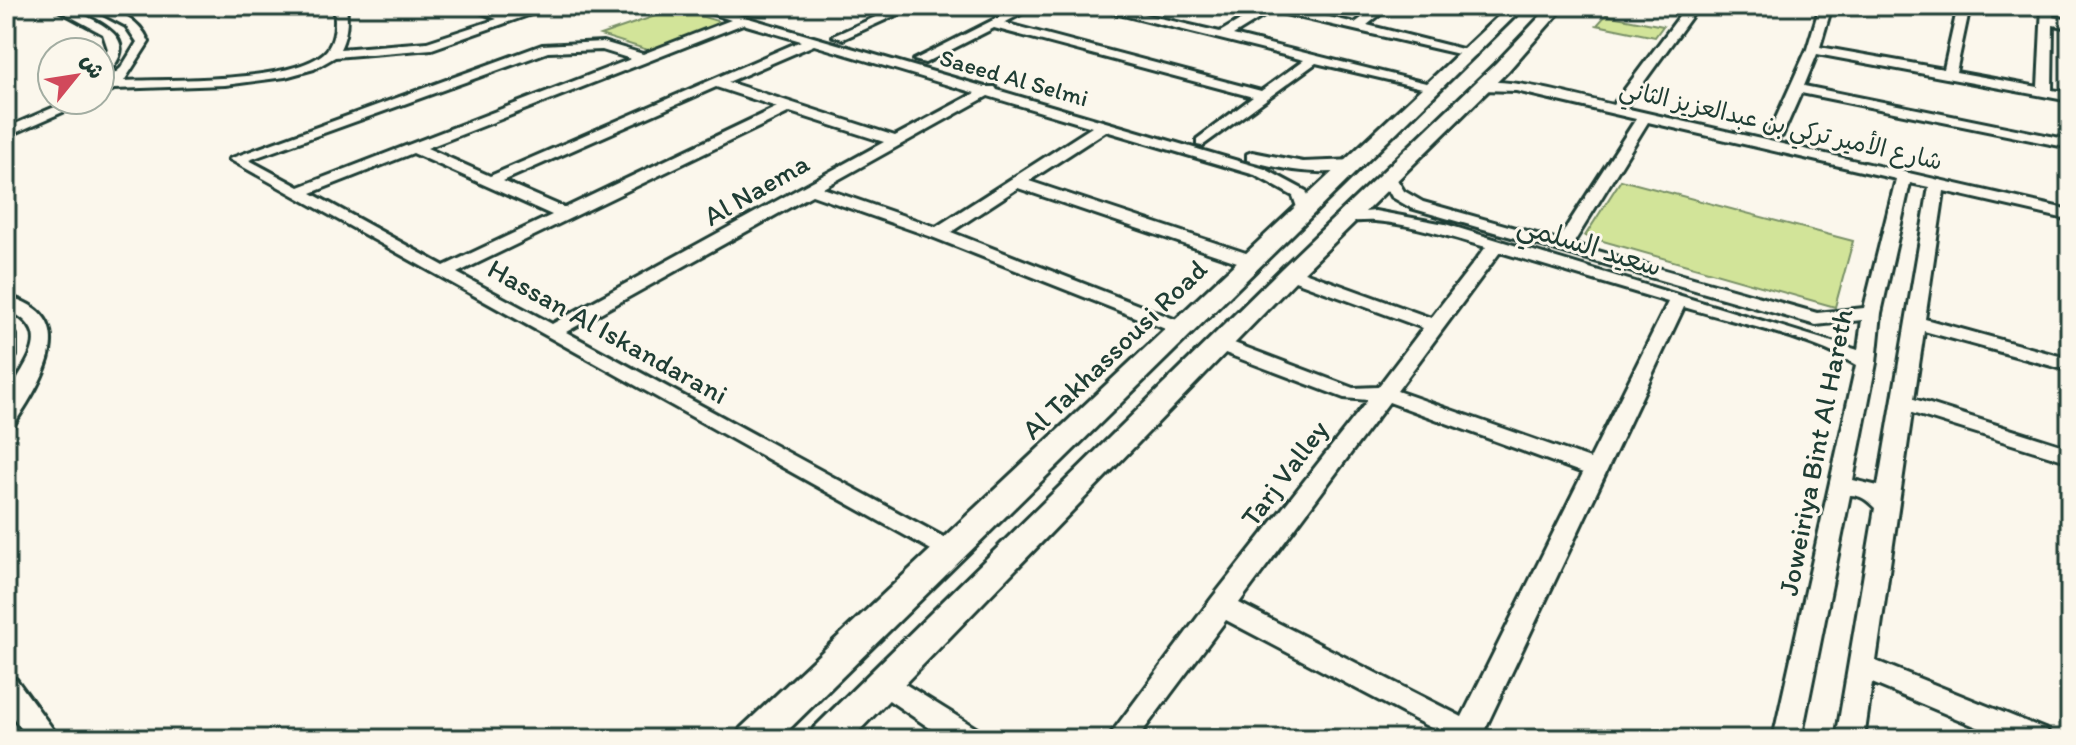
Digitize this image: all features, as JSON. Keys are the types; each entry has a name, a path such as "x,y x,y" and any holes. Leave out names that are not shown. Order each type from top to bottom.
{"main road":[{"name":"Al Takhassousi Road","path":"754,739 1518,6"},
{"path":"827,739 1290,273 1481,86 1515,78 1558,6"}],"street":[{"path":"57,6 108,32 110,36"},
{"path":"94,6 132,24 143,42 130,66 116,83"},
{"path":"331,53 341,29 340,6"},
{"path":"472,6 509,19"},
{"path":"116,85 264,77 307,67 331,53 428,46 548,6"},
{"name":"Saeed Al Selmi","path":"695,6 812,41 1209,148 1300,194 1305,210"},
{"name":"Saeed Al Selmi","path":"733,6 920,60 1104,126 1276,164 1327,170 1355,165"},
{"path":"839,36 910,6"},
{"path":"920,60 1030,6"},
{"path":"1093,6 1435,87"},
{"path":"1223,36 1272,6 1472,53"},
{"path":"1357,27 1385,6"},
{"path":"1621,106 1693,6"},
{"path":"1775,136 1813,49 1826,6"},
{"path":"1949,74 1964,6"},
{"path":"2045,92 2048,13 2070,24"},
{"path":"298,193 742,20"},
{"path":"993,24 1264,96"},
{"path":"490,181 812,41"},
{"name":"Hassan Al Iskandarani","path":"643,58 603,46 546,48 237,159 951,552"},
{"path":"1813,49 2070,97"},
{"path":"1209,148 1264,96 1314,58"},
{"name":"شارع الأمير تركي بن عبدالعزيز الثاني","path":"1515,78 1706,125 1917,187 2070,215"},
{"path":"716,83 895,141"},
{"name":"Al Naema","path":"553,331 993,88"},
{"path":"1796,88 2070,144"},
{"name":"شارع الأمير تركي بن عبدالعزيز الثاني","path":"1621,106 1645,116 1671,117"},
{"path":"443,273 789,107"},
{"path":"6,124 36,110"},
{"path":"6,133 46,116"},
{"path":"1563,246 1645,116"},
{"name":"شارع الأمير تركي بن عبدالعزيز الثاني","path":"1706,125 1775,136 2070,202"},
{"path":"938,233 1104,126"},
{"path":"414,148 564,214"},
{"path":"1260,172 1291,178 1296,175 1276,164"},
{"name":"سعيد السلمي","path":"1388,176 1413,212 1496,246 1813,340 1848,352 1866,363"},
{"name":"Joweiriya Bint Al Hareth","path":"1787,739 1866,363 1872,313 1902,182"},
{"path":"1019,183 1252,261"},
{"path":"1850,739 1936,189"},
{"path":"813,190 938,233 1180,328"},
{"name":"سعيد السلمي","path":"1349,217 1413,212 1563,246 1816,319 1872,313"},
{"name":"Tarj Valley","path":"1121,739 1496,246"},
{"path":"1290,273 1437,327"},
{"path":"1221,605 1473,736 1594,469 1678,300"},
{"path":"6,302 19,306 38,319 45,335 44,351 6,421"},
{"path":"1813,340 1836,337 1834,331 1816,319"},
{"path":"1917,323 2070,365"},
{"path":"6,335 6,356"},
{"path":"1219,344 1351,394 1384,393 1594,469"},
{"path":"1903,403 2070,455"},
{"path":"1844,464 1854,474 1878,486 1891,482"},
{"path":"1838,490 1852,486 1865,489 1877,494 1887,507"},
{"path":"1863,667 2037,739"},
{"path":"884,682 969,739"},
{"path":"6,687 46,739"}],"green space":[{"path":"659,6 724,23 651,51 600,35 661,14 650,9"},
{"path":"1606,15 1663,26 1655,37 1597,25"},
{"path":"1621,180 1853,241 1835,307 1585,236"}]}
